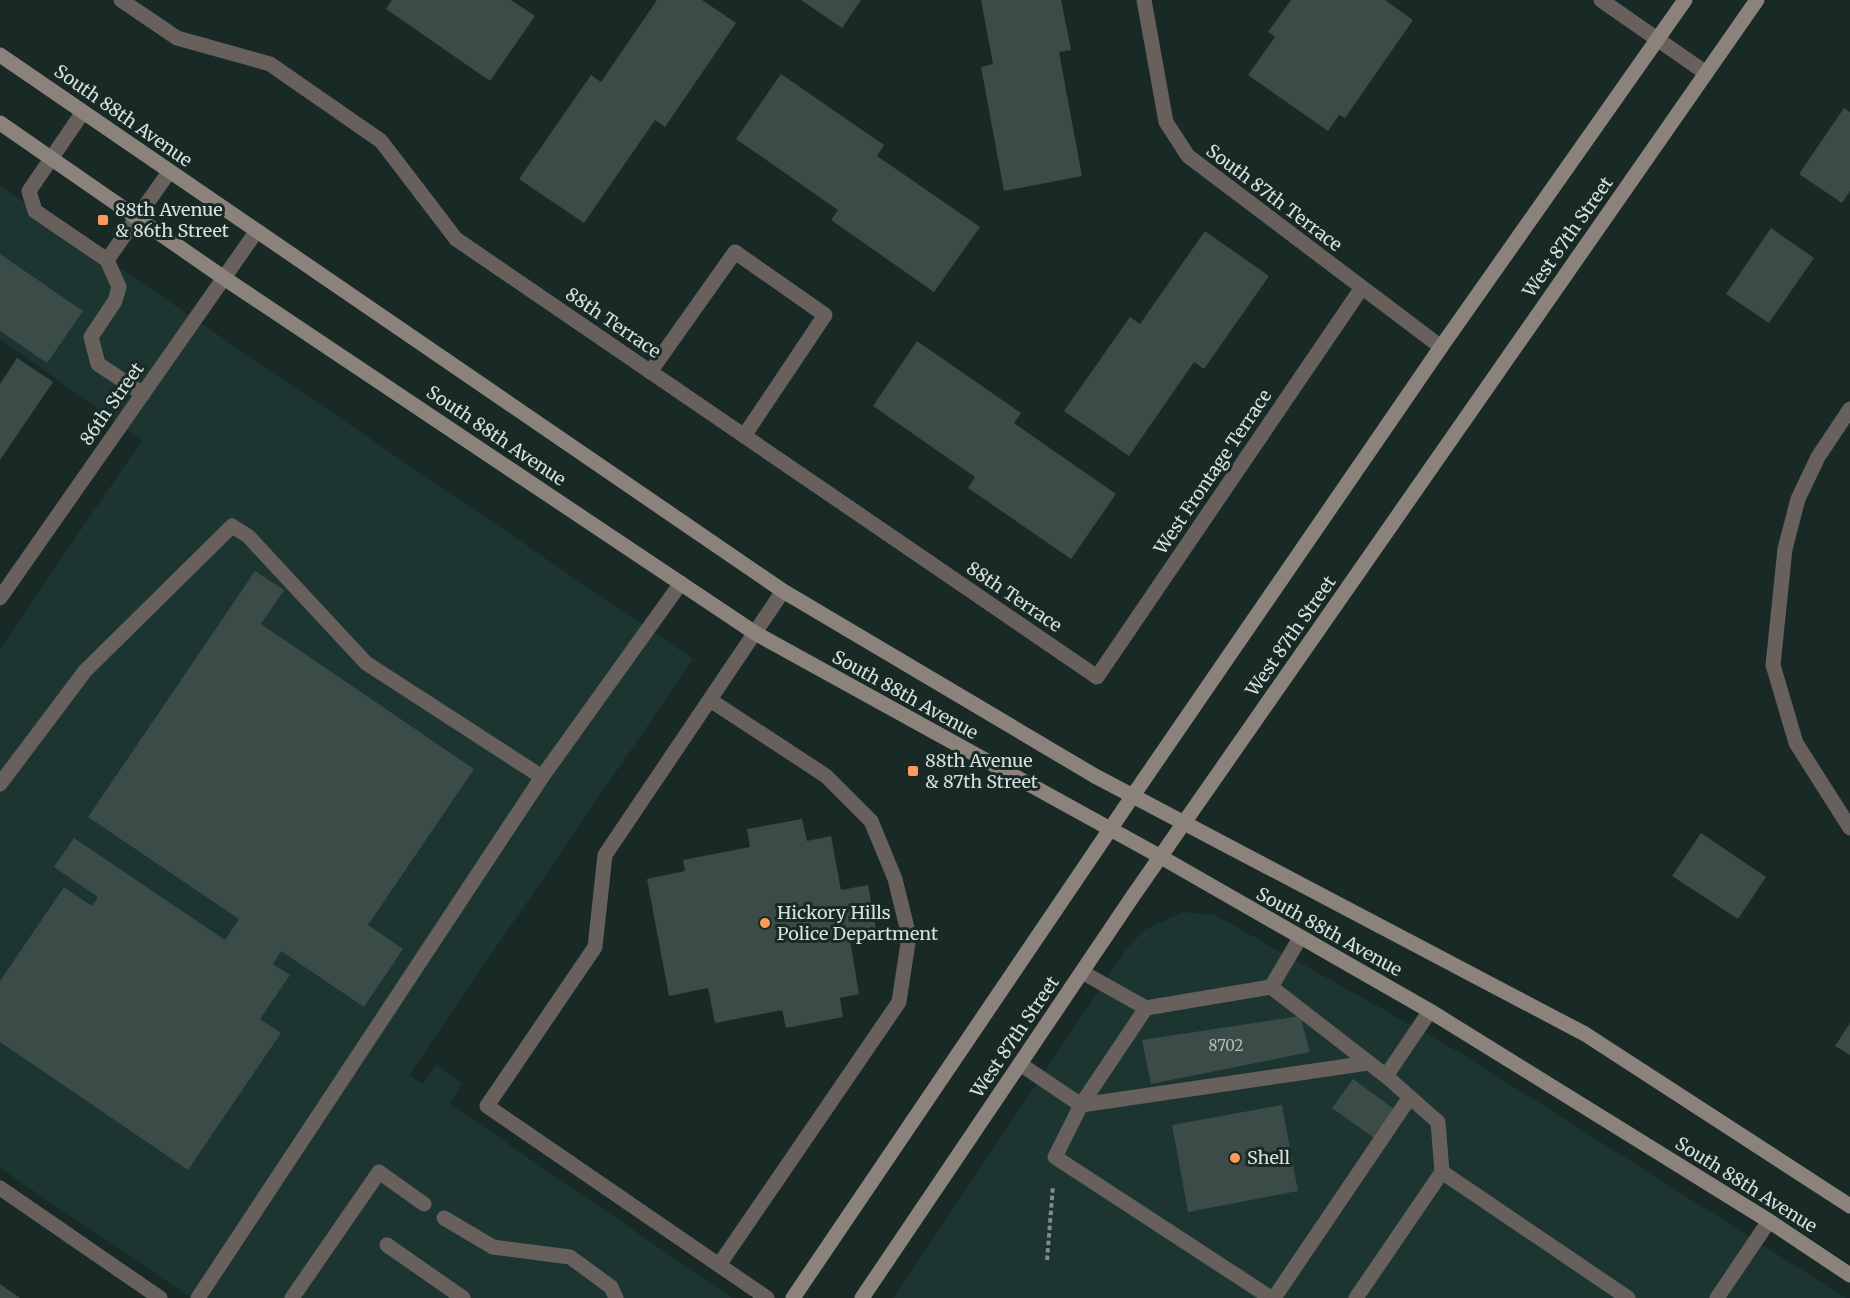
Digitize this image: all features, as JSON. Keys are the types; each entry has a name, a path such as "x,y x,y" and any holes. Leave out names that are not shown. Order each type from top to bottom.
{"street":[{"name":"88th Terrace","path":"121,0 177,38 270,64 381,141 456,239 1097,677"},
{"name":"South 87th Terrace","path":"1144,0 1166,122 1188,156 1361,289 1441,347"},
{"path":"1600,0 1706,73"},
{"name":"West 87th Street","path":"793,1298 1134,794 1441,347 1685,0"},
{"name":"West 87th Street","path":"862,1298 1161,857 1757,0"},
{"name":"South 88th Avenue","path":"0,55 783,591 1095,776 1134,794 1585,1034 1850,1206"},
{"path":"83,112 30,191 35,211 107,260 119,287 115,301 91,337 98,364 143,394"},
{"name":"South 88th Avenue","path":"0,123 224,278 755,633 1161,857 1430,1011 1769,1221 1850,1275"},
{"path":"107,260 169,172"},
{"name":"86th Street","path":"0,598 256,232"},
{"path":"650,372 735,252 825,315 744,436"},
{"name":"West Frontage Terrace","path":"1097,677 1361,289"},
{"path":"1850,409 1818,457 1798,499 1785,549 1773,665 1796,743 1850,828"},
{"path":"0,784 85,671 232,526 248,536 366,663 542,777"},
{"path":"198,1298 542,777 681,583"},
{"path":"767,1298 487,1106 595,947 605,855 783,591"},
{"path":"710,700 826,776 871,821 895,879 909,936 899,1002 719,1265"},
{"path":"1271,987 1300,938"},
{"path":"1082,972 1146,1008 1271,987 1386,1076 1438,1122 1442,1172 1356,1298"},
{"path":"1146,1008 1081,1105 1055,1156 1273,1298 1410,1097"},
{"path":"1386,1076 1430,1011"},
{"path":"1020,1064 1081,1105 1368,1063"},
{"path":"292,1298 379,1172 424,1204"},
{"path":"1442,1172 1628,1298"},
{"path":"0,1188 160,1298"},
{"path":"444,1218 493,1247 570,1257 611,1287 616,1298"},
{"path":"1717,1298 1769,1221"},
{"path":"387,1245 463,1298"}],"path":[{"path":"1047,1260 1055,1156"}],"shaded area":[{"path":"0,186 693,659 409,1075 422,1084 436,1064 463,1084 449,1103 732,1298 191,1298 0,1168 0,649 142,440 0,339"},
{"path":"1183,912 1215,915 1459,1052 1846,1298 893,1298 1126,950 1144,930"}],"building":[{"path":"392,0 511,0 535,16 490,81 386,9"},
{"path":"657,0 702,0 736,23 665,127 655,120 584,223 519,179 591,75 601,82"},
{"path":"801,0 861,0 842,28"},
{"path":"981,0 1061,0 1071,50 1059,52 1082,176 1004,191 981,67 993,64"},
{"path":"1291,0 1385,0 1413,20 1345,118 1339,115 1328,131 1248,75 1275,37 1268,32"},
{"path":"781,74 884,145 877,156 980,227 934,292 831,220 838,210 736,139"},
{"path":"1844,108 1850,112 1850,191 1842,203 1799,174"},
{"path":"1771,228 1814,258 1769,323 1726,294"},
{"path":"1205,231 1269,276 1204,369 1194,362 1129,456 1064,411 1130,317 1140,324"},
{"path":"0,254 83,311 47,363 0,331"},
{"path":"917,341 1021,413 1014,423 1116,494 1071,559 968,488 975,477 873,406"},
{"path":"17,358 53,382 0,460 0,384"},
{"path":"255,571 284,590 261,624 474,769 368,925 403,949 364,1007 281,951 273,964 290,975 260,1019 281,1033 188,1170 0,1042 0,981 64,887 92,906 98,897 54,867 74,838 225,940 239,919 88,817"},
{"name":"Hickory Hills Police Department","path":"802,819 807,841 831,836 841,890 868,885 877,934 850,940 859,994 840,998 843,1017 786,1028 782,1010 715,1023 708,988 669,996 647,879 685,871 683,860 750,847 747,829"},
{"path":"1701,833 1766,877 1738,919 1672,876"},
{"path":"1300,1016 1310,1052 1151,1084 1142,1040"},
{"path":"1850,1023 1850,1055 1835,1046"},
{"path":"1353,1079 1398,1112 1377,1140 1332,1108"},
{"name":"Shell","path":"1282,1105 1298,1191 1188,1212 1172,1125"},
{"path":"0,1284 20,1298 0,1298"}],"place":[{"name":"88th Avenue & 86th Street","path":"103,220"},
{"name":"88th Avenue & 87th Street","path":"913,771"},
{"name":"Hickory Hills Police Department","path":"765,923"},
{"name":"Shell","path":"1235,1158"}]}
